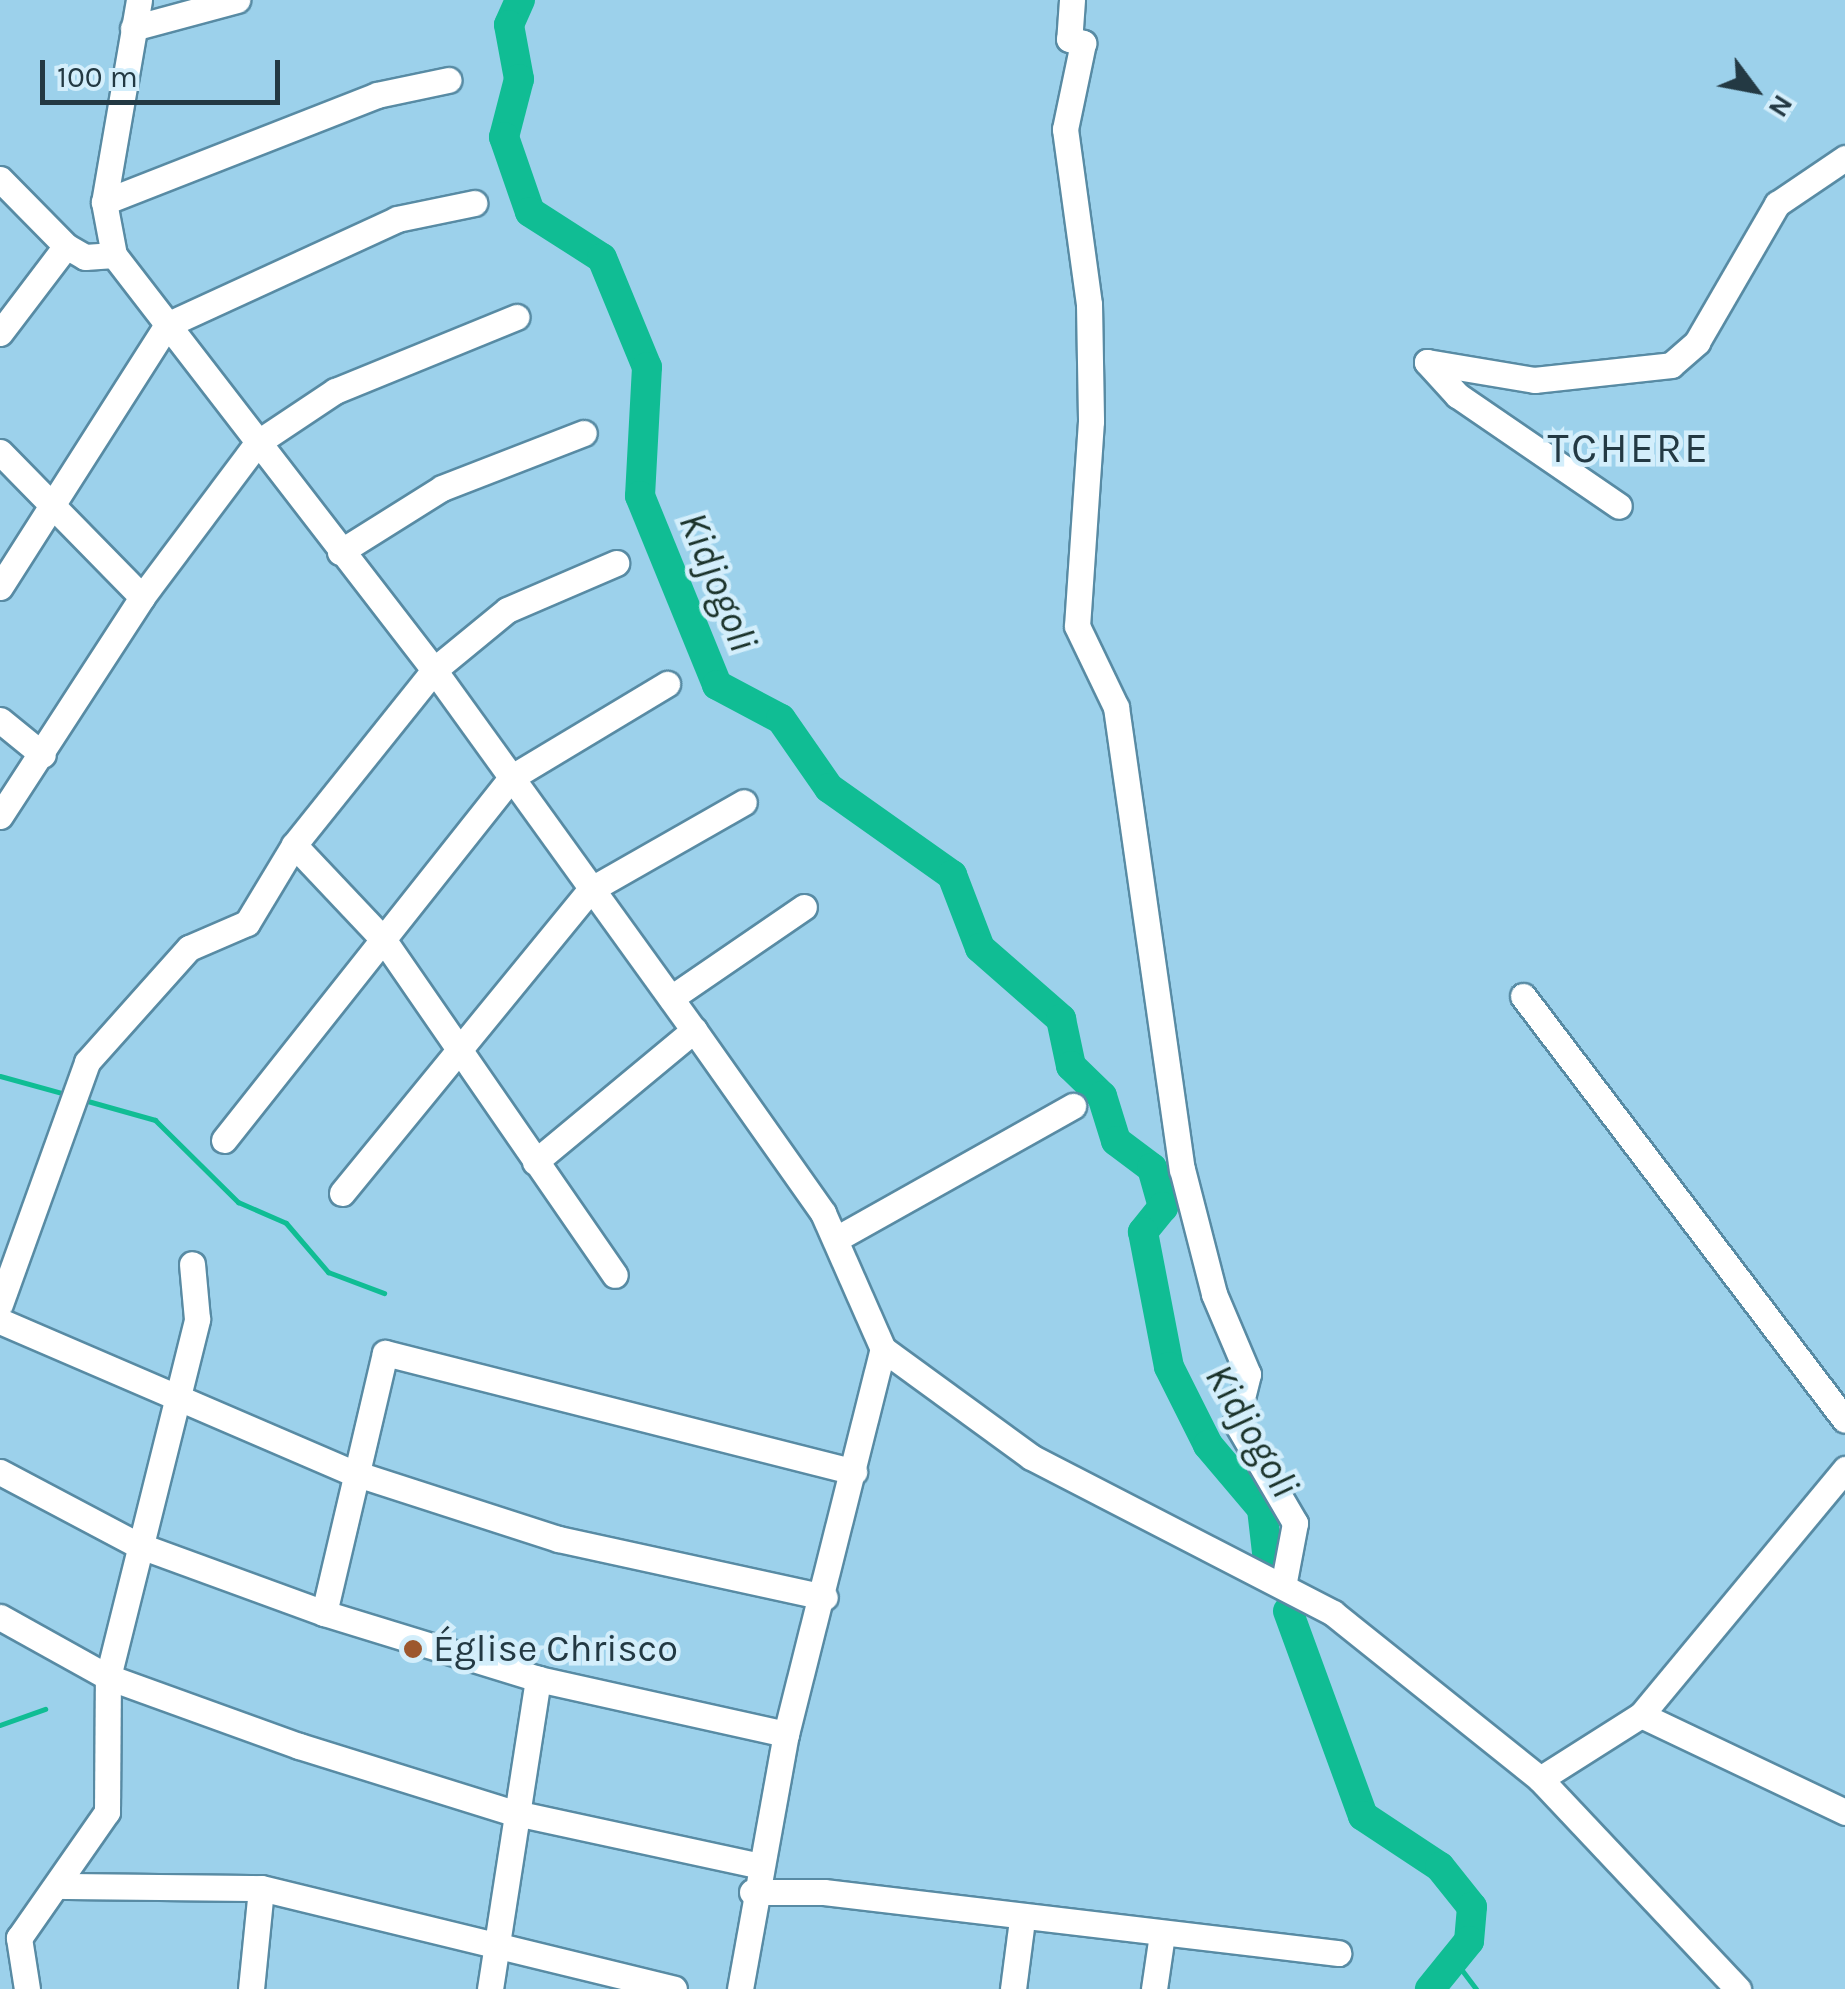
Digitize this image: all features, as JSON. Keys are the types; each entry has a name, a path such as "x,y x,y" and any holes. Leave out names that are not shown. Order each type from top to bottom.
{"street":[{"path":"139,0 104,202 114,255 434,670 694,1030 836,1239 883,1348 1031,1456 1284,1581 1540,1779 1738,1989"},
{"path":"132,28 237,0"},
{"path":"1072,0 1070,38 1082,43 1065,129 1089,304 1090,401 1077,626 1116,707 1182,1169 1214,1294 1248,1374 1236,1422 1295,1523 1284,1581"},
{"path":"104,202 377,95 448,80"},
{"path":"1619,506 1457,395 1427,362 1534,380 1670,366 1697,342 1777,204 1845,158"},
{"path":"0,179 66,246 85,257 114,255"},
{"path":"0,587 56,506 167,326 397,219 474,203"},
{"path":"0,332 66,246"},
{"path":"0,816 142,597 257,443 336,391 516,317"},
{"path":"340,552 442,488 584,434"},
{"path":"0,452 142,597"},
{"path":"0,1304 87,1062 189,948 247,923 294,846 434,670 507,610 616,562"},
{"path":"224,1140 512,777 667,684"},
{"path":"0,720 42,754"},
{"path":"342,1193 460,1059 590,890 744,802"},
{"path":"294,846 383,939 460,1059 615,1274"},
{"path":"671,998 804,907"},
{"path":"1522,996 1845,1420"},
{"path":"534,1162 694,1030"},
{"path":"836,1239 1073,1106"},
{"path":"27,1989 10,1940 57,1886 108,1812 108,1677 173,1399 197,1319 192,1264"},
{"path":"0,1321 173,1399 351,1472 558,1539 825,1596"},
{"path":"740,1989 752,1892 786,1734 825,1596 883,1348"},
{"path":"324,1614 351,1472 384,1352 854,1472"},
{"path":"1540,1779 1640,1715 1845,1469"},
{"path":"0,1472 138,1546 324,1614 538,1680 786,1734"},
{"path":"0,1617 108,1677 511,1812 757,1865"},
{"path":"490,1989 511,1812 538,1680"},
{"path":"1640,1715 1845,1812"},
{"path":"57,1886 261,1888 674,1989"},
{"path":"252,1989 261,1888"},
{"path":"752,1892 824,1892 1022,1920 1338,1953"},
{"path":"1013,1989 1022,1920"},
{"path":"1154,1989 1162,1934"}],"waterway":[{"name":"Kidjogoli","path":"520,0 509,25 519,79 504,137 530,212 602,258 647,367 640,496 717,685 781,719 829,788 952,875 980,948 1061,1019 1071,1066 1102,1096 1116,1141 1152,1168 1163,1207 1143,1232 1169,1367 1208,1445 1262,1509 1268,1561"},
{"path":"0,1076 69,1095"},
{"path":"84,1100 155,1120 238,1202 286,1223 328,1272 384,1293"},
{"name":"Kidjogoli","path":"1288,1611 1363,1816 1440,1867 1472,1907 1469,1941 1430,1989"},
{"path":"0,1725 45,1709"},
{"path":"1455,1961 1476,1989"}],"place":[{"name":"Église Chrisco","path":"413,1649"}],"district":[{"name":"TCHERE","path":"1629,448"}]}
